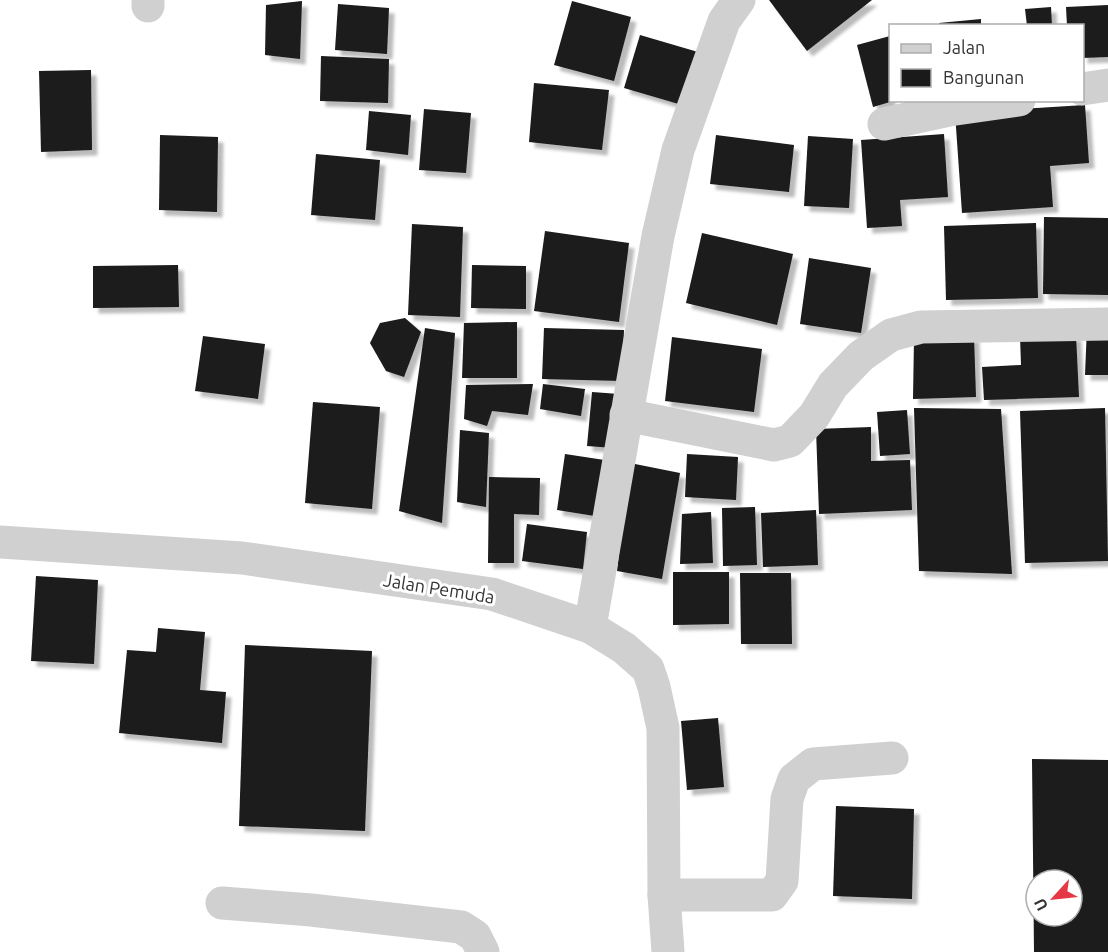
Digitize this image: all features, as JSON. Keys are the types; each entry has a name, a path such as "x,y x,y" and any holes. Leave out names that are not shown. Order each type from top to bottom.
{"street":[{"path":"590,627 658,236 678,150 724,21 739,0"},
{"path":"1084,89 1108,85"},
{"path":"884,124 949,110 1005,102"},
{"path":"626,415 774,445 790,441 814,416 832,385 861,356 891,335 921,327 1108,324"},
{"name":"Jalan Pemuda","path":"0,542 242,558 492,594 590,627 624,648 648,669 654,687 663,728 664,895 668,952"},
{"path":"664,895 772,895 782,881 787,799 794,778 813,764 892,758"},
{"path":"222,903 311,910 461,927 475,936 483,952"}],"building":[{"path":"769,0 872,0 807,51"},
{"path":"302,1 300,59 265,55 266,5"},
{"path":"572,1 631,17 614,81 554,65"},
{"path":"338,4 389,8 387,54 335,50"},
{"path":"1108,5 1108,57 1084,58 1084,24 1067,24 1066,7"},
{"path":"1051,7 1052,24 1027,24 1025,9"},
{"path":"981,19 981,24 939,23"},
{"path":"640,35 698,52 682,105 624,88"},
{"path":"889,36 890,102 873,107 857,45"},
{"path":"321,56 389,59 388,103 320,101"},
{"path":"91,70 92,150 41,152 39,71"},
{"path":"534,83 609,90 602,150 529,142"},
{"path":"1085,105 1089,163 1050,166 1053,207 962,213 955,113"},
{"path":"424,109 471,113 466,173 419,170"},
{"path":"369,111 411,115 408,155 366,150"},
{"path":"944,134 948,197 900,200 902,226 867,228 861,140"},
{"path":"160,135 218,137 217,212 159,210"},
{"path":"716,135 794,145 789,192 710,184"},
{"path":"808,136 853,139 849,208 804,206"},
{"path":"316,154 380,160 375,220 311,215"},
{"path":"1044,217 1108,218 1108,295 1043,294"},
{"path":"1036,223 1038,298 946,300 944,226"},
{"path":"412,224 463,227 460,317 408,315"},
{"path":"545,231 629,243 619,322 534,311"},
{"path":"702,233 793,254 777,325 686,303"},
{"path":"809,258 871,268 861,333 800,324"},
{"path":"178,265 179,307 93,308 93,266"},
{"path":"472,265 526,266 526,309 471,308"},
{"path":"405,318 421,332 404,377 386,371 370,343 380,323"},
{"path":"517,322 517,378 462,378 464,323"},
{"path":"1087,327 1108,329 1108,375 1085,375"},
{"path":"425,328 455,333 442,523 399,511"},
{"path":"544,328 624,330 622,381 542,379"},
{"path":"1076,335 1079,397 984,400 982,367 1021,365 1020,336"},
{"path":"203,336 265,344 258,399 195,391"},
{"path":"974,336 976,397 913,399 914,339"},
{"path":"672,337 762,349 754,412 665,401"},
{"path":"533,384 528,415 492,411 487,426 464,419 466,385"},
{"path":"543,384 585,389 581,416 540,409"},
{"path":"592,392 619,394 614,448 587,446"},
{"path":"313,402 380,407 372,509 305,503"},
{"path":"914,408 1001,409 1012,574 919,571"},
{"path":"1105,408 1108,561 1025,563 1020,411"},
{"path":"907,410 910,454 880,456 877,412"},
{"path":"871,427 871,461 910,460 912,510 819,514 816,429"},
{"path":"460,430 489,433 486,507 457,502"},
{"path":"565,454 611,461 601,517 557,510"},
{"path":"687,454 738,457 736,500 685,497"},
{"path":"630,463 680,473 662,579 617,571"},
{"path":"489,477 540,478 539,515 514,514 514,563 488,563"},
{"path":"755,507 757,565 723,566 722,508"},
{"path":"816,510 818,565 763,567 761,513"},
{"path":"711,512 713,563 680,564 682,514"},
{"path":"527,524 587,532 583,569 522,561"},
{"path":"673,572 729,572 729,624 673,625"},
{"path":"740,573 791,573 792,644 741,644"},
{"path":"36,576 98,580 94,664 31,661"},
{"path":"158,628 205,632 200,690 226,692 222,743 119,733 127,650 156,652"},
{"path":"245,645 372,651 365,831 239,826"},
{"path":"718,718 724,787 687,790 681,721"},
{"path":"1032,759 1108,760 1108,952 1034,952 1034,928 1084,928 1084,868 1033,868"},
{"path":"836,806 914,809 912,899 833,896"}]}
